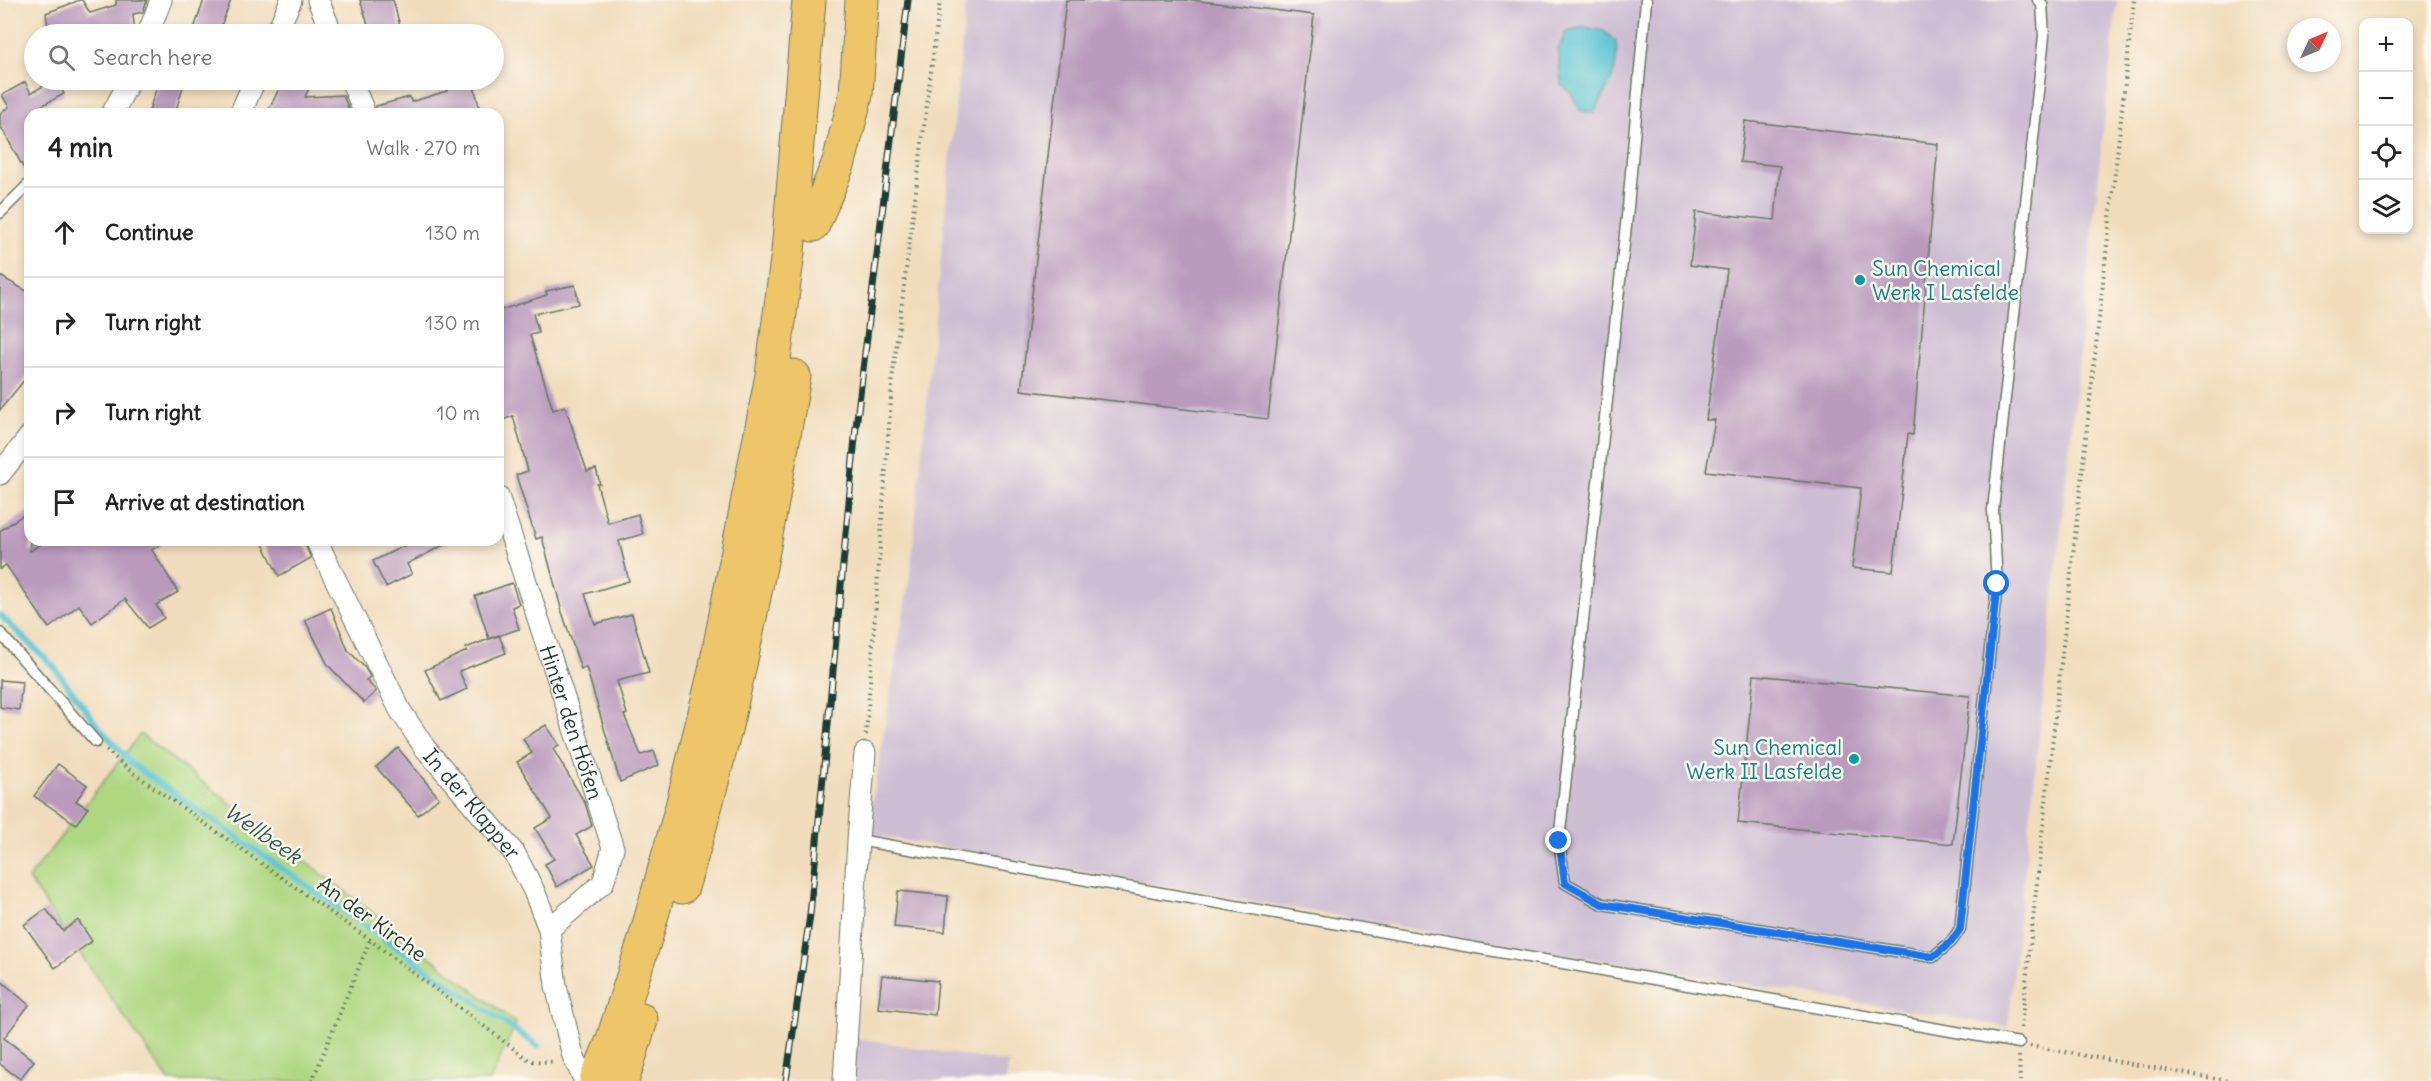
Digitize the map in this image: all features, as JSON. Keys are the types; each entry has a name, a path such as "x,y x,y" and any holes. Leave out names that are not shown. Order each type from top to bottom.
{"highway":[{"path":"614,1079 612,1042 667,861 712,682 772,375 788,252 809,0"},
{"path":"614,1079 705,813 766,545 794,378 813,225 829,0"},
{"path":"813,225 839,162 856,95 862,0"}],"street":[{"path":"152,24 161,0"},
{"path":"280,24 291,0"},
{"path":"318,0 328,24"},
{"path":"115,108 125,90"},
{"path":"243,108 251,90"},
{"path":"355,90 363,108"},
{"path":"0,474 24,444"},
{"name":"Hinter den Höfen","path":"504,514 613,848 603,882 549,929"},
{"name":"In der Klapper","path":"319,546 400,710 425,748 516,854 549,929 556,986 573,1056 585,1081"},
{"path":"844,1081 865,753"}],"lane":[{"path":"1646,0 1626,219 1559,841 1565,883 1602,904 1933,957 1951,942 1960,929 1970,850 1997,584 1993,510 2044,36 2042,4 2038,0"},
{"path":"0,213 24,189"},
{"path":"0,633 96,742"},
{"path":"858,840 2019,1044"}],"path":[{"path":"865,753 893,373 940,0"},
{"path":"2020,1081 2019,1044 2134,0"},
{"name":"An der Kirche","path":"96,742 132,772 370,940 530,1061 552,1063 573,1056"},
{"path":"312,1081 370,940"},
{"path":"2019,1044 2228,1081"}],"shaded area":[{"path":"966,0 2117,0 2008,1027 1483,941 867,834 910,575"},
{"path":"839,1035 1009,1063 1006,1081 829,1081"}],"green space":[{"path":"140,734 516,1023 490,1081 169,1081 28,879"}],"water":[{"path":"1585,27 1604,31 1616,42 1614,71 1594,113 1580,110 1572,94 1561,84 1558,50 1567,31"}],"building":[{"path":"80,0 90,13 116,5 116,0 147,0 143,12 133,14 134,24 48,24 46,13"},
{"path":"204,0 231,0 222,24 196,24"},
{"path":"360,0 393,0 399,24 368,24"},
{"path":"1066,0 1192,0 1314,15 1268,419 1021,390"},
{"path":"24,83 24,90 29,90 31,93 36,90 62,90 64,94 40,108 24,108 24,169 0,125 0,113 9,107 2,95"},
{"path":"156,90 182,90 177,108 150,108"},
{"path":"278,90 308,90 305,97 343,95 348,108 270,108"},
{"path":"475,90 480,108 376,108 376,106 410,97 411,102 447,91"},
{"name":"Sun Chemical Werk I Lasfelde","path":"1745,121 1938,144 1913,435 1908,434 1893,572 1852,568 1861,488 1706,471 1715,420 1706,420 1727,270 1690,265 1696,212 1775,220 1780,166 1740,162"},
{"path":"0,276 24,290 24,380 0,410"},
{"path":"575,285 579,304 533,314 539,333 530,335 553,410 565,406 587,471 596,469 600,484 597,484 608,523 638,514 643,534 619,541 629,581 585,594 595,624 632,614 649,673 617,681 627,714 624,715 641,755 654,751 659,765 620,782 586,667 581,669 562,612 542,537 536,539 516,475 528,471 513,416 504,420 504,309 547,295 546,291"},
{"path":"24,514 24,546 30,546 30,551 38,546 158,546 152,550 178,592 156,605 164,618 148,628 125,599 92,623 79,605 49,628 6,565 0,569 0,531"},
{"path":"264,546 306,546 311,558 279,576"},
{"path":"404,546 442,546 407,564 412,574 386,587 373,561"},
{"path":"512,583 519,604 512,607 519,629 489,639 475,596"},
{"path":"331,608 348,650 365,668 370,677 366,680 376,691 364,703 328,665 305,620"},
{"path":"499,635 506,653 459,671 467,689 441,701 425,670 467,651 466,648"},
{"name":"Sun Chemical Werk II Lasfelde","path":"1754,675 1970,696 1953,844 1738,823"},
{"path":"0,680 22,682 19,710 0,707"},
{"path":"546,725 559,745 553,749 585,803 592,826 576,835 594,865 557,887 545,864 554,859 535,828 552,818 517,762 532,753 523,739"},
{"path":"398,748 439,798 418,815 376,767"},
{"path":"58,764 87,785 76,801 88,808 76,824 34,796"},
{"path":"898,891 948,896 945,932 894,927"},
{"path":"46,909 63,931 78,920 92,941 55,968 24,925"},
{"path":"882,975 938,981 935,1015 878,1008"},
{"path":"0,980 29,1005 4,1038 34,1061 20,1079 0,1064"}],"waterway":[{"name":"Wellbeek","path":"0,615 54,667 98,726 133,765 538,1046"}],"railway":[{"path":"786,1081 810,915 856,427 908,0"}],"place":[{"name":"Sun Chemical Werk I Lasfelde","path":"1860,280"},
{"name":"Sun Chemical Werk II Lasfelde","path":"1854,759"}],"route":[{"path":"1559,841 1565,883 1602,904 1933,957 1951,942 1960,929 1997,584"}]}
